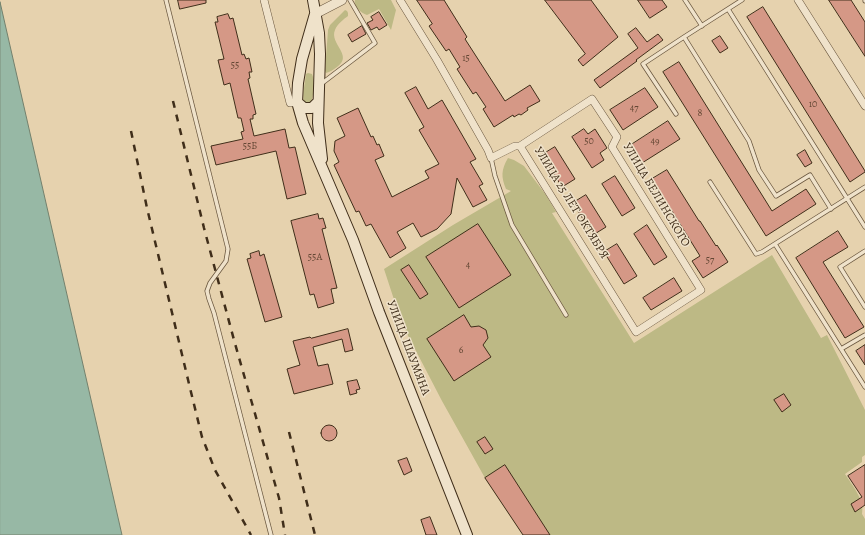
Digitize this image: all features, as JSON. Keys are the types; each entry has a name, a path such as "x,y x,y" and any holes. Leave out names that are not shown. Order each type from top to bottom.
{"main road":[{"path":"313,0 315,14"},
{"name":"УЛИЦА ШАУМЯНА","path":"315,14 302,59 298,83 297,102 303,123 353,240 379,312 468,535"},
{"name":"УЛИЦА ШАУМЯНА","path":"315,14 319,33 320,54 318,123 323,171"},
{"path":"297,102 304,108 312,108 318,102"}],"street":[{"path":"264,0 290,103 297,102"},
{"path":"315,14 342,0"},
{"path":"400,0 437,60 492,158"},
{"path":"798,0 865,106"},
{"name":"УЛИЦА БЕЛИНСКОГО","path":"520,146 592,99 616,137 612,146 701,290 636,332 624,312"},
{"name":"УЛИЦА 25 ЛЕТ ОКТЯБРЯ","path":"492,158 515,146 520,146 624,312"}],"lane":[{"path":"166,0 228,249 226,261 210,283 207,291 208,299 214,313 272,535"},
{"path":"319,86 375,43 350,0"},
{"path":"685,0 702,26"},
{"path":"676,114 643,64 742,0"},
{"path":"728,9 865,228"},
{"path":"684,37 749,141 759,170 776,196 810,175 831,209"},
{"path":"492,158 495,176 512,225 566,315"},
{"path":"710,182 756,254 762,252 865,187"},
{"path":"775,244 865,388"},
{"path":"865,251 840,267 865,308"},
{"path":"841,349 865,335"}],"shaded area":[{"path":"355,0 391,0 396,10 391,30 379,9 367,15 358,9 355,5"},
{"path":"0,2 122,535 0,535"},
{"path":"345,10 348,13 348,16 337,26 334,35 342,54 342,63 332,71 326,73 328,30 330,25"},
{"path":"306,74 312,74 314,80 310,104 304,103 303,100"},
{"path":"508,158 524,166 546,195 556,212 552,213 634,343 772,255 821,338 827,335 865,410 865,455 862,457 862,462 845,474 862,503 862,514 865,519 865,535 523,535 485,478 442,401 402,324 384,269 453,225 511,191 506,189 503,181 503,170"}],"building":[{"path":"178,0 206,0 206,3 180,9"},
{"path":"417,0 444,0 467,37 465,39 505,101 530,85 540,101 527,108 528,110 521,115 519,114 514,117 513,115 494,127 483,109 486,107 476,92 473,94 457,69 460,67 449,49 446,51 429,26 432,24"},
{"path":"545,0 591,0 618,37 583,66 578,60 585,54"},
{"path":"638,0 662,0 667,7 650,18"},
{"path":"829,0 851,0 865,22 865,56"},
{"path":"763,7 865,171 850,182 747,17"},
{"path":"379,12 387,25 379,30 377,27 371,30 367,23 373,20 371,17"},
{"path":"228,14 230,19 233,18 242,55 244,54 246,59 249,58 252,72 249,72 250,78 248,79 256,114 253,115 253,119 250,119 254,136 285,129 289,148 295,147 306,194 287,199 276,151 216,165 211,146 243,139 241,132 244,131 241,118 238,118 230,83 224,85 218,60 224,59 215,22 218,22 217,17"},
{"path":"362,26 366,34 352,42 348,35"},
{"path":"636,28 647,42 658,34 663,40 600,88 594,80 638,48 628,34"},
{"path":"720,36 728,48 720,53 712,41"},
{"path":"679,62 772,211 806,189 816,204 766,236 663,72"},
{"path":"416,87 428,109 442,100 476,159 470,162 483,184 479,186 487,200 473,207 457,178 451,214 437,229 421,237 413,223 397,232 406,248 390,258 371,224 366,226 359,211 356,212 334,165 339,162 334,151 335,141 345,136 337,118 358,108 371,137 373,136 377,145 379,144 384,156 375,160 392,197 429,178 425,171 439,164 419,130 424,127 405,93"},
{"path":"645,88 658,107 623,130 610,110"},
{"path":"668,121 680,139 642,163 631,145"},
{"path":"584,129 588,134 595,129 607,148 600,153 604,160 592,168 572,137"},
{"path":"555,147 575,179 562,187 542,155"},
{"path":"805,150 812,163 805,167 797,155"},
{"path":"667,170 699,221 728,262 703,278 692,261 700,256 652,179"},
{"path":"615,176 635,208 622,216 602,184"},
{"path":"586,195 606,227 593,235 573,203"},
{"path":"318,214 319,219 323,218 326,228 322,229 337,288 331,289 334,303 318,308 314,294 310,295 291,221"},
{"path":"478,224 511,275 459,308 426,257"},
{"path":"647,225 667,257 654,265 634,234"},
{"path":"838,231 848,247 823,262 864,327 845,338 796,258"},
{"path":"617,244 637,276 624,284 604,252"},
{"path":"259,251 260,256 264,254 282,317 265,322 247,259 251,258 250,254"},
{"path":"409,265 428,294 420,299 401,270"},
{"path":"674,278 682,291 651,310 643,298"},
{"path":"464,315 471,327 479,326 486,330 488,338 483,345 491,357 454,381 427,339"},
{"path":"348,329 353,350 345,352 342,339 313,347 318,366 328,364 333,384 294,394 287,369 300,365 293,341"},
{"path":"865,345 865,365 856,351"},
{"path":"357,380 360,389 356,390 357,393 350,395 347,382"},
{"path":"784,394 791,405 782,412 774,400"},
{"path":"329,425 335,427 337,433 335,439 329,441 323,439 321,433 323,427"},
{"path":"485,437 493,449 485,454 477,442"},
{"path":"407,458 412,471 404,475 398,461"},
{"path":"505,465 550,535 523,535 485,478"},
{"path":"865,465 865,505 855,512 851,504 862,497 848,476"},
{"path":"430,517 437,535 426,535 421,520"}],"railway":[{"path":"173,101 204,228 279,498 285,535"},
{"path":"131,131 147,208 202,437 215,470 251,535"},
{"path":"289,432 315,535"}]}
